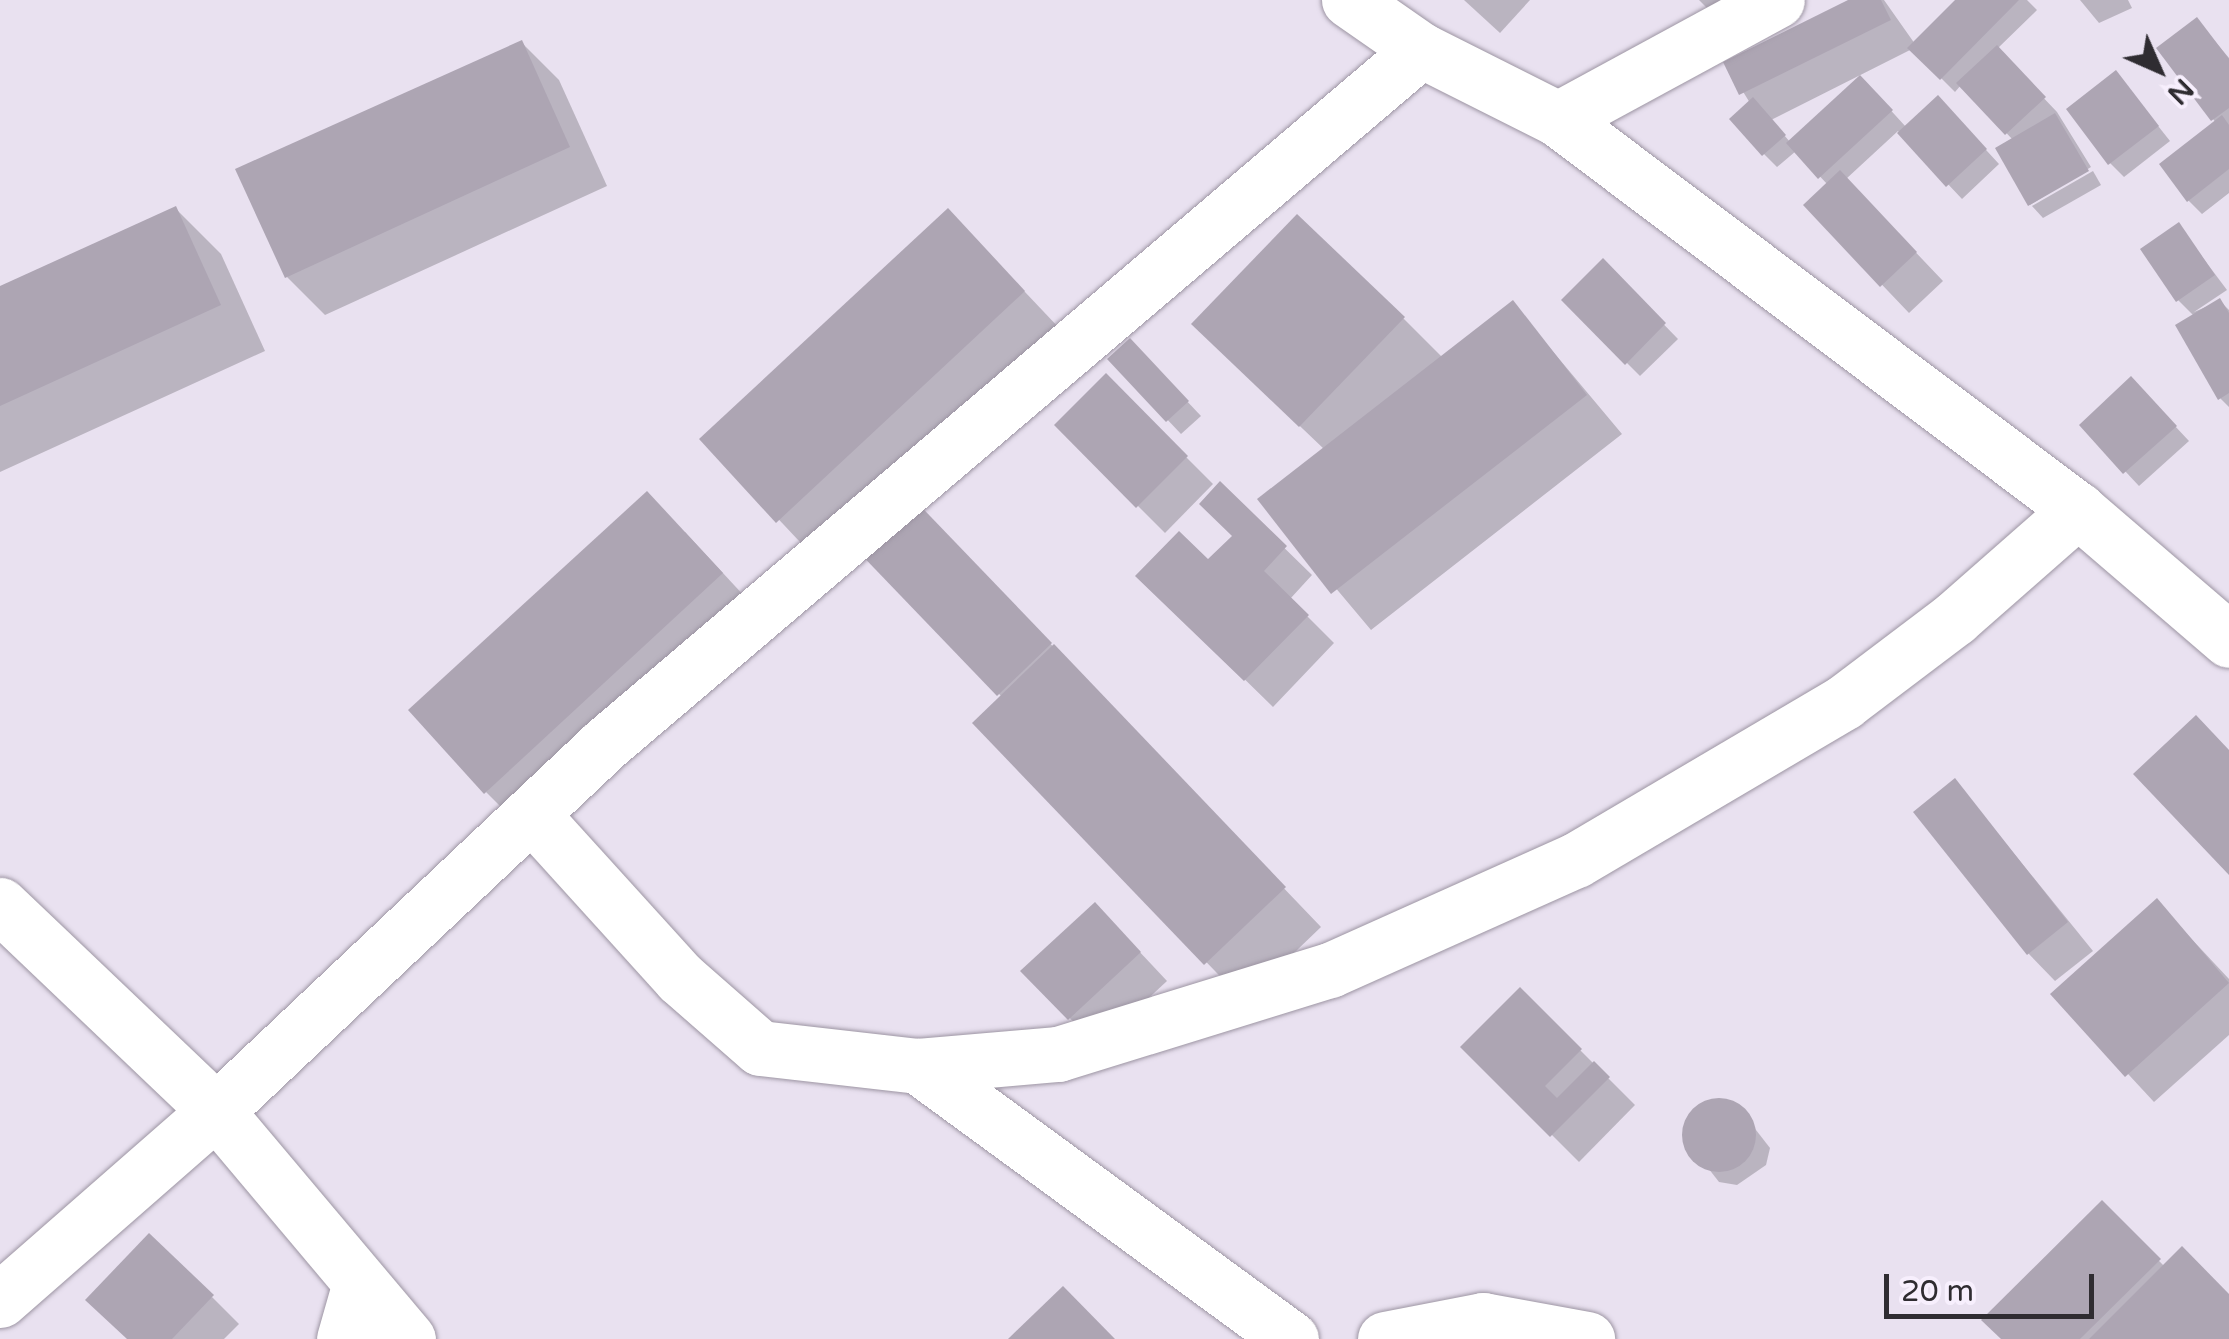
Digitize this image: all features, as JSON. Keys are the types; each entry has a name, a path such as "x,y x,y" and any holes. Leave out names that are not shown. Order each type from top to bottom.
{"street":[{"path":"1350,0 1421,50 1558,119 2078,510 2229,640"},
{"path":"1558,119 1776,0"},
{"path":"0,1300 216,1111 534,817 604,744 1421,50"},
{"path":"534,817 680,978 760,1048 918,1066 1058,1054 1124,1038 1330,970 1576,860 1844,702 1955,618 2078,510"},
{"path":"0,904 216,1111 408,1339"},
{"path":"918,1066 1291,1339"},
{"path":"344,1339 360,1284"},
{"path":"1385,1339 1482,1320 1588,1339"}],"building":[{"path":"1848,0 1881,0 1891,20 1739,95 1723,62"},
{"path":"1955,0 2019,0 1940,80 1907,48"},
{"path":"2197,17 2229,59 2229,108 2211,121 2156,48"},
{"path":"522,40 570,147 285,278 235,169"},
{"path":"1997,45 2046,97 2005,135 1956,83"},
{"path":"2116,70 2159,126 2108,165 2066,109"},
{"path":"1860,75 1893,110 1818,179 1786,143"},
{"path":"1938,95 1987,149 1946,187 1897,133"},
{"path":"1753,97 1786,135 1762,156 1729,119"},
{"path":"2055,113 2089,171 2028,206 1995,148"},
{"path":"2222,115 2229,125 2229,169 2187,202 2159,164"},
{"path":"1840,170 1917,252 1880,287 1803,205"},
{"path":"176,206 221,305 0,406 0,286"},
{"path":"948,208 1025,291 776,523 699,439"},
{"path":"1297,214 1405,317 1299,427 1191,324"},
{"path":"2179,222 2215,275 2176,302 2140,249"},
{"path":"1603,258 1666,323 1625,365 1561,300"},
{"path":"2220,298 2229,313 2229,393 2218,400 2175,325"},
{"path":"1513,300 1587,395 1331,594 1257,499"},
{"path":"1130,338 1189,401 1166,422 1107,359"},
{"path":"1106,373 1188,456 1136,508 1054,425"},
{"path":"2131,376 2177,426 2123,474 2079,425"},
{"path":"1220,481 1287,546 1264,571 1309,615 1244,681 1135,576 1179,531 1208,559 1232,536 1199,504"},
{"path":"647,491 723,573 484,794 408,710"},
{"path":"906,491 1052,643 997,696 851,544"},
{"path":"1054,644 1286,887 1204,965 972,723"},
{"path":"2196,715 2229,750 2229,875 2133,774"},
{"path":"1955,778 2068,922 2027,955 1913,812"},
{"path":"2157,898 2229,983 2125,1077 2050,994"},
{"path":"1095,902 1141,952 1068,1020 1020,971"},
{"path":"1520,987 1582,1049 1545,1086 1557,1098 1594,1061 1610,1077 1550,1137 1460,1047"},
{"path":"1719,1098 1745,1109 1756,1135 1745,1161 1719,1172 1693,1161 1682,1135 1693,1109"},
{"path":"2102,1200 2161,1259 2080,1339 2001,1339 1981,1320"},
{"path":"149,1233 214,1295 172,1339 127,1339 85,1300"},
{"path":"2182,1246 2229,1294 2229,1339 2089,1339"},
{"path":"1063,1286 1115,1339 1008,1339"}]}
